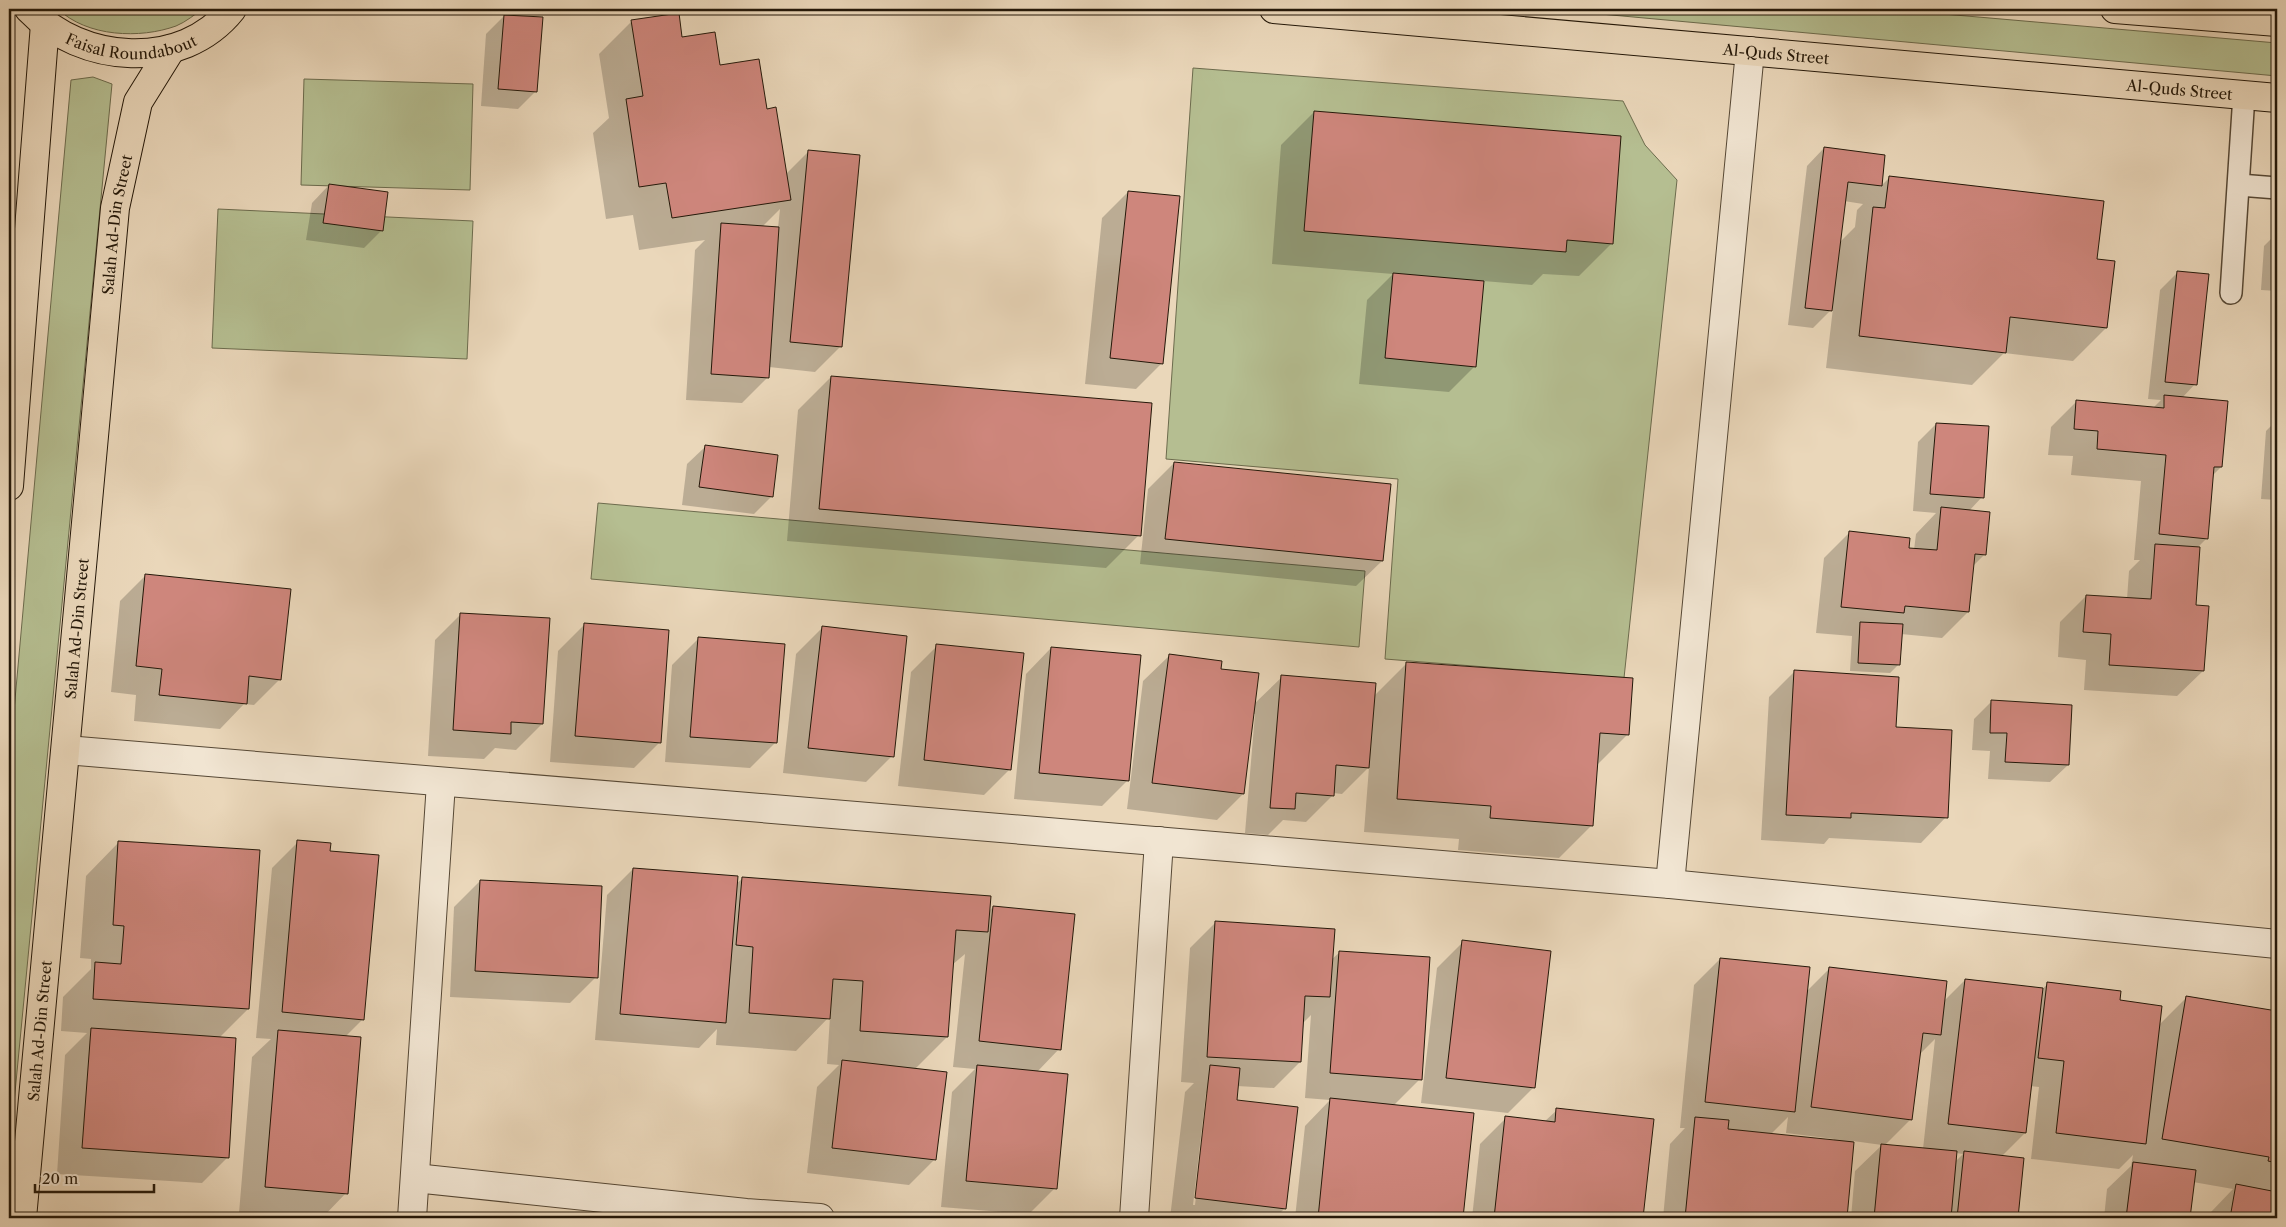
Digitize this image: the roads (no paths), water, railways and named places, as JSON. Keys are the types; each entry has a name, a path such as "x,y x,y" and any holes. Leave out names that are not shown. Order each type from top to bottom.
{"main road":[{"name":"Faisal Roundabout","path":"37,17 74,42 106,52 140,54 171,49 200,35 226,16 232,9"},
{"name":"Al-Quds Street","path":"1274,9 2277,98"},
{"path":"2115,9 2277,22"},
{"path":"9,486 37,17"},
{"name":"Salah Ad-Din Street","path":"22,1218 115,208 138,102 171,49"}],"street":[{"path":"1670,884 1750,51"},
{"path":"66,750 441,783 1670,884 2277,944"},
{"path":"412,1218 441,783"},
{"path":"1134,1218 1159,842"},
{"path":"415,1178 746,1216 820,1218"}],"lane":[{"path":"2231,293 2244,95"},
{"path":"2239,185 2277,188"}]}
